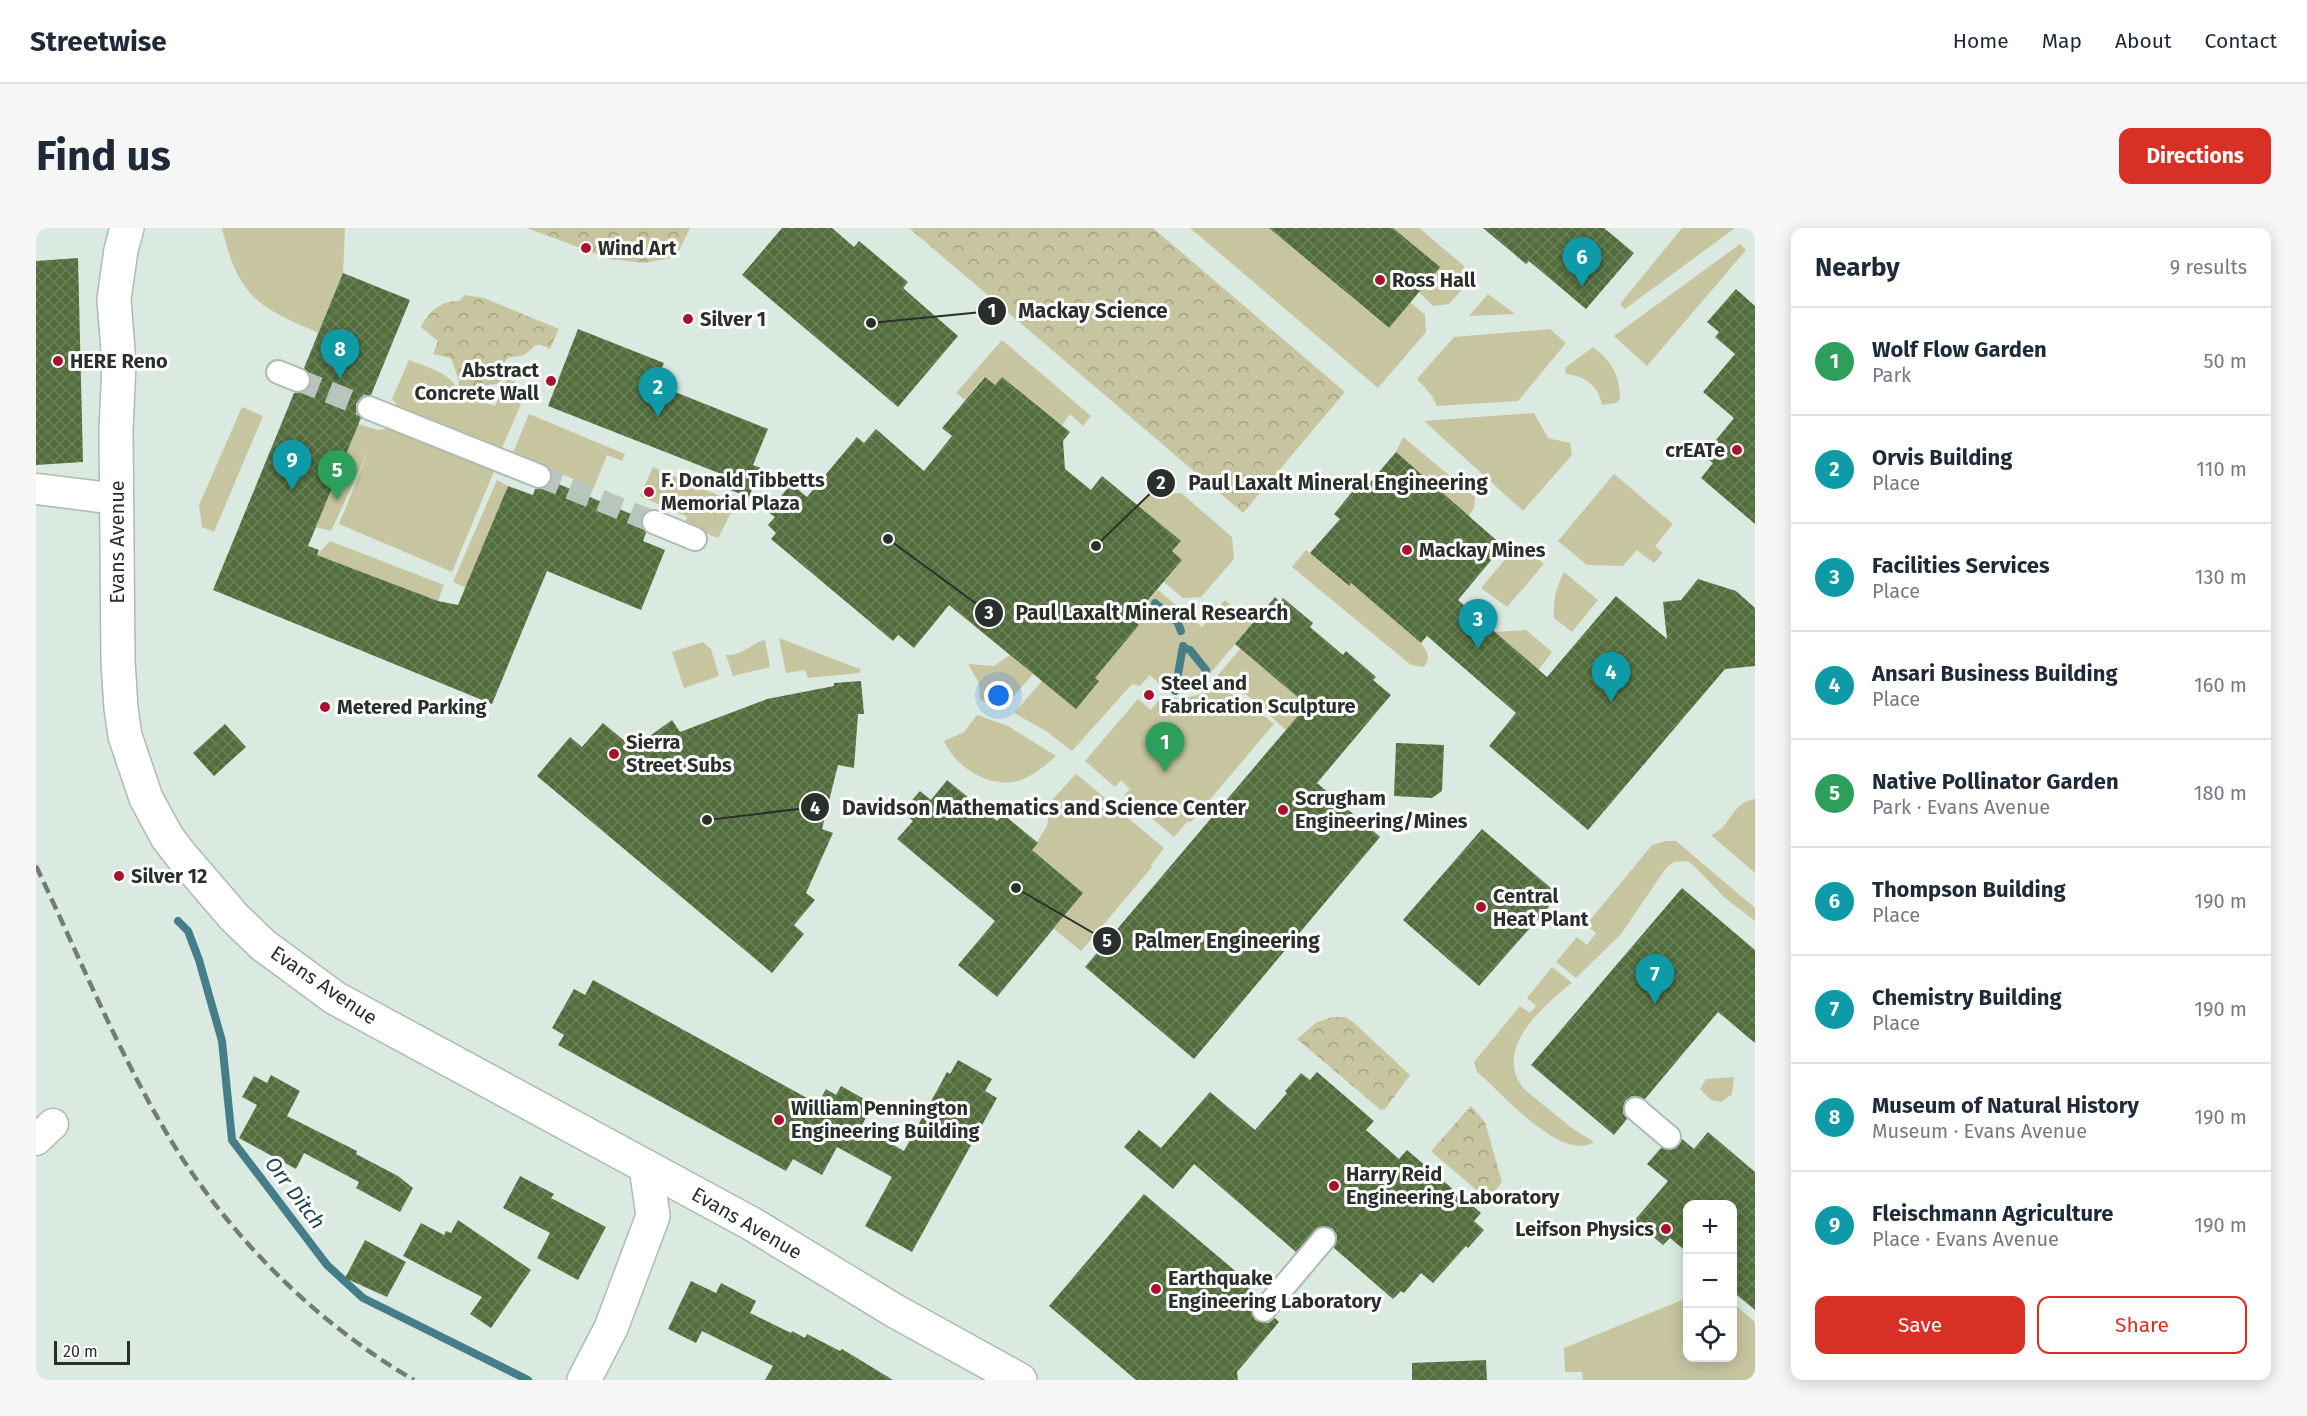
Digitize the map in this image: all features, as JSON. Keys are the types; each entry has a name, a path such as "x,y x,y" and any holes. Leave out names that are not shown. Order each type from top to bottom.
{"street":[{"name":"Evans Avenue","path":"127,228 118,267 114,299 119,364 118,661 125,736 146,798 167,837 180,854 234,917 263,945 335,998 752,1224 895,1311 1020,1380"},
{"path":"369,408 539,476"},
{"path":"36,489 117,499"},
{"path":"654,522 695,539"},
{"path":"1636,1109 1669,1137"},
{"path":"585,1380 611,1328 653,1216 646,1167"},
{"path":"1264,1310 1324,1239"}],"green space":[{"path":"222,228 345,228 343,273 319,333 280,315 253,296 235,269"},
{"path":"527,228 690,228 676,257 644,263 610,259"},
{"path":"909,228 1153,228 1345,392 1243,513"},
{"path":"1190,228 1269,228 1388,328 1410,302 1425,315 1426,332 1378,388"},
{"path":"1393,228 1419,228 1464,266 1465,286 1449,304 1433,306 1419,292 1439,267"},
{"path":"1682,228 1735,228 1625,309 1620,304"},
{"path":"1740,244 1746,250 1647,366 1614,336"},
{"path":"1488,294 1515,314 1469,316"},
{"path":"465,295 484,298 559,329 550,349 537,345 524,355 509,357 499,368 501,380 497,384 482,386 472,396 457,396 459,381 451,358 433,354 438,341 421,327 436,308 459,301"},
{"path":"1550,329 1566,343 1518,401 1437,406 1432,396 1417,379 1454,337"},
{"path":"1002,340 1091,416 1083,426 1070,414 1062,425 1002,377 995,385 984,377 965,400 956,393"},
{"path":"1593,347 1614,370 1620,399 1616,403 1602,405 1598,392 1590,383 1580,377 1566,374 1565,368"},
{"path":"409,360 447,377 453,382 458,396 495,406 507,379 515,382 510,399 521,404 501,450 403,412 392,399"},
{"path":"242,407 263,416 214,532 202,527 199,505"},
{"path":"1534,413 1548,438 1570,443 1572,455 1523,511 1424,421"},
{"path":"529,414 625,454 622,461 607,455 594,487 512,455"},
{"path":"358,424 378,430 396,428 495,469 452,572 339,524 369,450 331,531 316,527"},
{"path":"1403,437 1475,497 1474,508 1468,517 1396,452"},
{"path":"653,467 736,503 718,538 685,525 687,517 640,496"},
{"path":"1614,474 1673,524 1655,546 1663,553 1654,563 1637,550 1623,566 1587,565 1558,541"},
{"path":"497,480 508,486 466,588 453,582"},
{"path":"1181,493 1232,537 1234,559 1201,597 1183,598 1164,582 1182,560 1172,551 1180,541 1138,506 1148,495"},
{"path":"330,541 444,585 438,601 317,555"},
{"path":"1519,543 1544,564 1507,607 1481,588"},
{"path":"1306,550 1348,586 1351,583 1421,643 1428,655 1424,667 1411,665 1292,567"},
{"path":"1564,572 1598,600 1572,632 1554,618 1556,594"},
{"path":"1158,590 1202,627 1225,600 1252,624 1197,689 1177,691 1160,684 1150,675 1140,686 1132,684 1072,751 1046,731 1014,713 1042,681 1095,678 1139,625 1132,619"},
{"path":"1526,630 1552,652 1533,677 1491,692 1523,656 1495,632"},
{"path":"779,638 861,669 859,673 808,678 805,670 786,673"},
{"path":"765,640 770,667 733,676 726,655 738,653"},
{"path":"703,642 711,649 719,676 684,688 672,652"},
{"path":"1241,648 1307,705 1286,730 1247,695 1218,681 1218,675"},
{"path":"1010,655 1033,674 1003,708 980,700 979,683 968,664 994,666"},
{"path":"1225,691 1244,700 1274,724 1190,823 1188,821 1174,837 1124,795 1130,789 1121,780 1115,787 1085,761 1138,699 1151,710 1162,696 1179,698"},
{"path":"977,715 1008,726 1056,756 1035,773 1021,780 998,782 976,774 957,760 944,741 964,732"},
{"path":"1076,774 1105,798 1099,805 1108,813 1115,807 1164,848 1151,865 1152,867 1081,951 1054,929 1083,893 1032,850 1047,826 1052,800"},
{"path":"1755,799 1755,873 1711,835 1723,827 1741,805"},
{"path":"1676,841 1755,908 1755,921 1724,897 1688,861 1674,862 1666,868 1621,934 1576,978 1556,962 1577,937 1587,945 1596,933 1586,925 1652,845"},
{"path":"1552,967 1572,983 1547,1004 1524,1030 1517,1045 1514,1060 1516,1075 1525,1090 1573,1129 1594,1142 1581,1146 1567,1143 1536,1126 1477,1072 1474,1062 1520,1006 1530,1013 1536,1006 1527,998"},
{"path":"1332,1017 1345,1017 1353,1022 1410,1075 1385,1109 1381,1110 1297,1039 1317,1022"},
{"path":"1734,1077 1732,1094 1721,1102 1711,1100 1700,1089 1706,1079"},
{"path":"1471,1106 1485,1122 1502,1182 1488,1200 1431,1151"},
{"path":"1683,1300 1683,1362 1737,1362 1737,1306 1755,1322 1755,1380 1583,1380 1582,1372 1565,1372 1564,1348"}],"building":[{"path":"782,228 832,228 854,247 859,241 908,282 903,288 958,336 898,407 742,275"},
{"name":"Ross Hall","path":"1269,228 1393,228 1440,267 1389,328"},
{"path":"1483,228 1604,228 1634,253 1586,309 1529,261 1526,264"},
{"name":"HERE Reno","path":"78,258 83,462 36,465 36,261"},
{"path":"343,273 410,300 371,395 361,397 356,404 356,410 361,418 308,546 319,550 317,555 438,601 458,605 508,486 533,495 535,489 547,487 551,481 641,518 641,524 646,533 643,541 665,550 641,610 547,571 492,704 213,590 294,393 306,391 310,386 311,378 304,368"},
{"path":"1736,289 1755,306 1755,524 1701,478 1713,463 1703,456 1734,418 1703,392 1735,354 1715,337 1719,332 1707,322"},
{"path":"578,329 664,363 655,384 768,429 753,465 761,468 749,497 725,488 729,477 548,406"},
{"path":"985,377 995,385 1002,377 1070,432 1063,441 1065,469 1091,490 1102,476 1181,541 1172,551 1182,560 1132,619 1139,625 1095,678 1099,681 1076,709 949,605 914,648 898,635 893,641 771,539 776,533 768,525 775,517 768,512 791,484 807,497 857,437 864,443 876,429 924,471 952,436 942,428"},
{"path":"1396,452 1503,546 1458,600 1547,677 1616,596 1667,639 1663,602 1681,600 1698,579 1736,591 1755,608 1755,666 1725,669 1588,830 1489,746 1516,713 1427,636 1421,643 1351,583 1349,586 1310,553 1340,519 1334,514 1352,492 1362,482 1367,486"},
{"name":"Scrugham Engineering/Mines","path":"1275,597 1280,602 1283,598 1313,623 1310,627 1343,655 1346,651 1376,677 1373,680 1391,695 1317,783 1380,837 1194,1059 1085,967 1307,705 1235,644"},
{"path":"861,681 864,714 858,714 854,768 838,765 822,829 833,833 806,893 815,900 794,925 804,934 772,973 537,776 570,737 582,747 603,723 633,748 672,720 680,732 767,699 834,686 834,683"},
{"path":"225,724 246,747 214,776 193,753"},
{"path":"1396,743 1444,745 1442,791 1432,798 1394,796"},
{"path":"947,780 997,821 1003,814 1038,843 1032,850 1083,893 997,997 958,965 995,921 897,839 913,821 902,812 920,791 931,800"},
{"name":"Central Heat Plant","path":"1482,829 1559,895 1479,986 1403,920"},
{"path":"1682,888 1755,950 1755,1043 1718,1012 1645,1099 1632,1096 1625,1101 1623,1113 1627,1119 1614,1135 1531,1065"},
{"name":"William Pennington Engineering Building","path":"593,980 818,1104 826,1089 836,1095 841,1086 873,1104 861,1127 904,1151 947,1072 950,1074 958,1060 992,1079 985,1091 997,1098 912,1252 865,1226 892,1177 837,1147 822,1175 793,1159 786,1171 558,1045 564,1035 552,1028 574,989 585,995"},
{"name":"Harry Reid Engineering Laboratory","path":"1317,1072 1374,1121 1366,1130 1399,1159 1407,1150 1481,1213 1474,1221 1484,1230 1468,1248 1466,1246 1433,1283 1421,1273 1404,1293 1401,1291 1393,1299 1334,1248 1337,1235 1332,1228 1319,1227 1296,1252 1194,1164 1173,1189 1124,1147 1139,1130 1161,1148 1210,1092 1255,1130 1301,1073 1310,1080"},
{"path":"271,1075 300,1091 287,1116 357,1151 356,1154 398,1176 413,1188 400,1212 356,1188 359,1182 304,1153 296,1169 239,1138 257,1105 242,1097 254,1076 267,1083"},
{"name":"Leifson Physics","path":"1708,1132 1755,1172 1755,1310 1737,1295 1737,1200 1683,1200 1683,1249 1670,1238 1663,1245 1634,1221 1668,1181 1647,1164 1661,1148 1674,1149 1682,1139 1694,1149"},
{"path":"520,1176 554,1194 551,1198 606,1227 578,1280 537,1258 550,1233 503,1208"},
{"name":"Earthquake Engineering Laboratory","path":"1144,1194 1252,1285 1245,1294 1254,1301 1251,1308 1255,1320 1268,1323 1275,1318 1279,1322 1237,1372 1238,1380 1136,1380 1049,1306"},
{"path":"458,1220 531,1270 491,1328 470,1314 482,1297 403,1256 421,1223 444,1235 446,1231 451,1233"},
{"path":"365,1240 406,1262 387,1297 345,1278"},
{"path":"691,1281 716,1293 721,1283 756,1301 750,1313 791,1333 792,1331 805,1338 807,1334 840,1351 842,1349 893,1380 765,1380 773,1366 702,1331 696,1343 668,1329"},
{"path":"1486,1360 1487,1380 1412,1380 1412,1363"}],"waterway":[{"path":"1155,603 1178,623 1181,631"},
{"path":"1175,691 1183,646"},
{"path":"1184,648 1190,650 1206,670"},
{"name":"Orr Ditch","path":"178,921 188,931 199,960 222,1041 232,1140 327,1265 363,1298 528,1380"}],"tunnel":[{"path":"298,380 369,408"},
{"path":"539,476 654,522"}],"railway":[{"path":"36,866 140,1085 159,1121 203,1189 255,1252 314,1309 379,1358 414,1380"}],"place":[{"name":"Wind Art","path":"586,248"},
{"name":"Ross Hall","path":"1380,280"},
{"name":"Thompson Building","path":"1582,287"},
{"name":"Silver 1","path":"688,319"},
{"name":"Mackay Science","path":"871,323"},
{"name":"HERE Reno","path":"58,361"},
{"name":"Museum of Natural History","path":"340,379"},
{"name":"Abstract Concrete Wall","path":"551,381"},
{"name":"Orvis Building","path":"658,417"},
{"name":"crEATe","path":"1737,450"},
{"name":"Fleischmann Agriculture","path":"292,490"},
{"name":"F. Donald Tibbetts Memorial Plaza","path":"649,492"},
{"name":"Native Pollinator Garden","path":"337,500"},
{"name":"Paul Laxalt Mineral Research","path":"888,539"},
{"name":"Paul Laxalt Mineral Engineering","path":"1096,546"},
{"name":"Mackay Mines","path":"1407,550"},
{"name":"Facilities Services","path":"1478,649"},
{"name":"Steel and Fabrication Sculpture","path":"1149,695"},
{"name":"Ansari Business Building","path":"1611,702"},
{"name":"Metered Parking","path":"325,707"},
{"name":"Sierra Street Subs","path":"614,754"},
{"name":"Wolf Flow Garden","path":"1165,772"},
{"name":"Scrugham Engineering/Mines","path":"1283,810"},
{"name":"Davidson Mathematics and Science Center","path":"707,820"},
{"name":"Silver 12","path":"119,876"},
{"name":"Palmer Engineering","path":"1016,888"},
{"name":"Central Heat Plant","path":"1481,907"},
{"name":"Chemistry Building","path":"1655,1004"},
{"name":"William Pennington Engineering Building","path":"779,1120"},
{"name":"Harry Reid Engineering Laboratory","path":"1334,1186"},
{"name":"Leifson Physics","path":"1666,1229"},
{"name":"Earthquake Engineering Laboratory","path":"1156,1289"}]}
